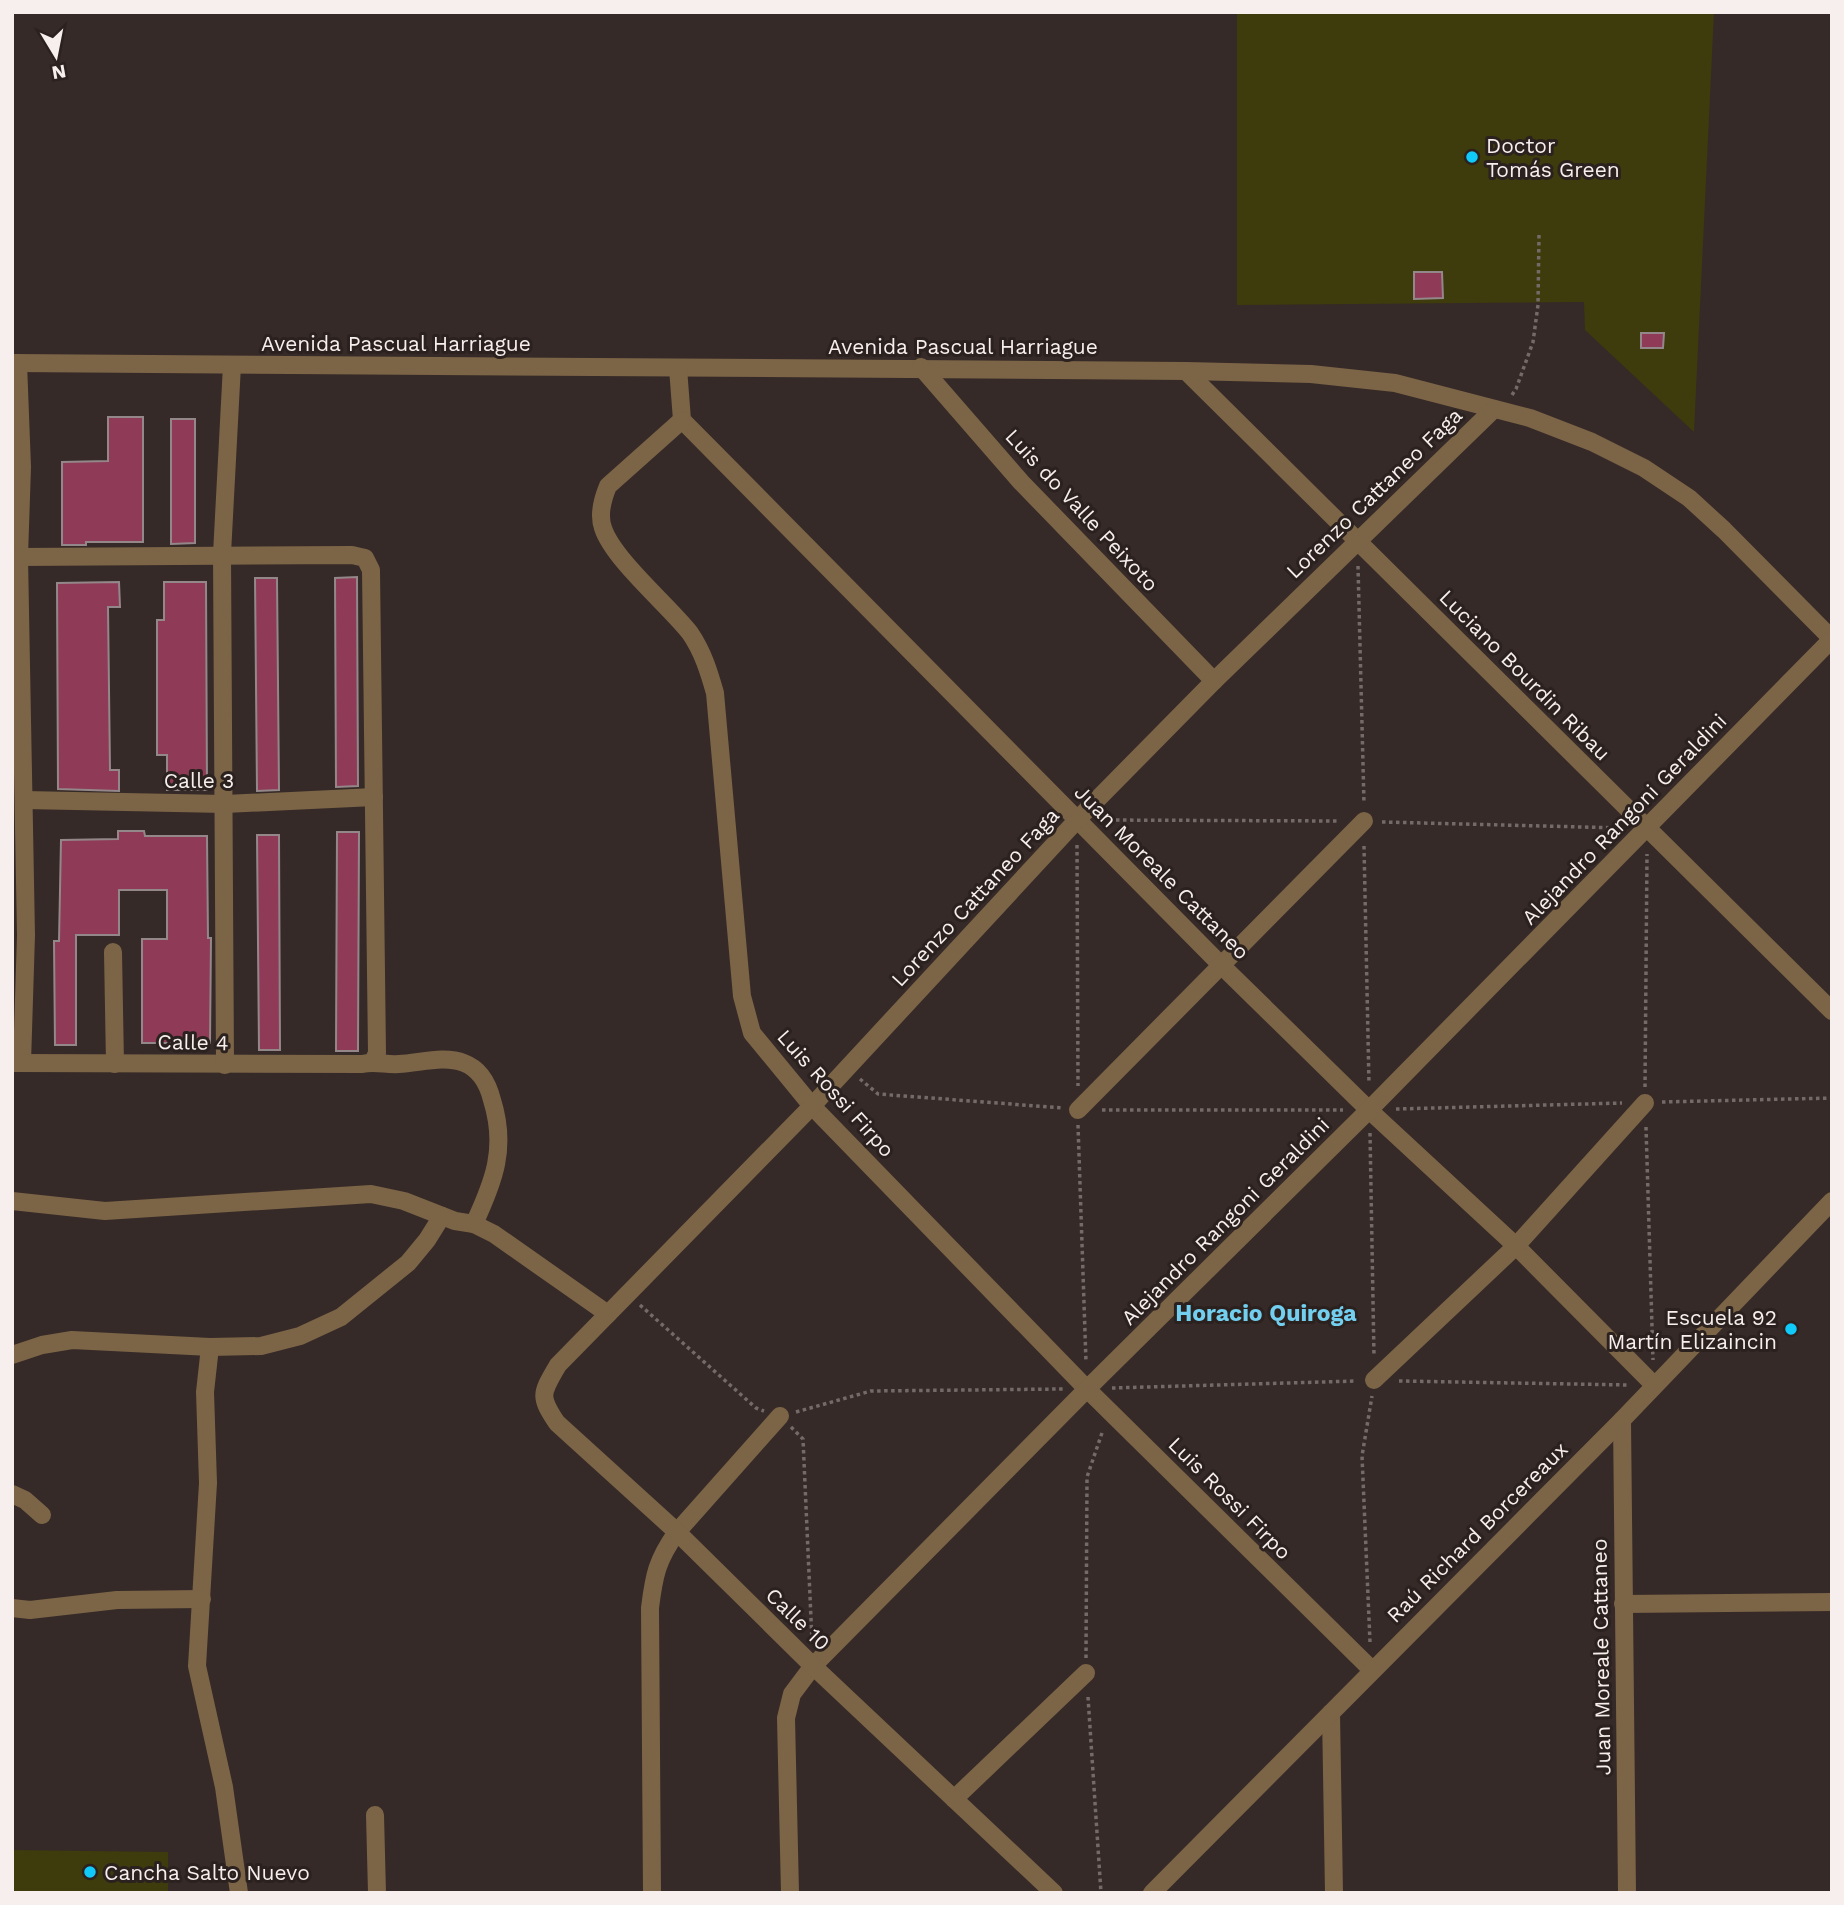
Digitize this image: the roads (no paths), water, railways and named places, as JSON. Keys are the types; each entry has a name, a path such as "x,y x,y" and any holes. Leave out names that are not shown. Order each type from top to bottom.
{"street":[{"name":"Avenida Pascual Harriague","path":"15,363 921,367 1311,374 1395,383 1530,418 1592,442 1644,468 1689,498 1832,639"},
{"path":"15,363 19,557 16,617 24,800 18,841 17,1063"},
{"path":"225,1065 222,554 232,365"},
{"name":"Luis do Valle Peixoto","path":"921,367 1021,482 1214,681"},
{"path":"678,368 682,420"},
{"name":"Luciano Bourdin Ribau","path":"1186,371 1832,1012"},
{"name":"Lorenzo Cattaneo Faga","path":"558,1365 812,1107 1077,820 1358,540 1497,410"},
{"name":"Juan Moreale Cattaneo","path":"682,420 1221,965 1369,1110 1516,1246 1654,1385"},
{"name":"Luis Rossi Firpo","path":"682,420 608,486 602,500 602,527 613,547 690,634 706,662 715,694 742,996 752,1033 812,1107 1087,1388 1372,1670"},
{"path":"19,557 222,554 352,555 365,558 372,570 377,1053 373,1062"},
{"name":"Alejandro Rangoni Geraldini","path":"790,1893 786,1718 792,1694 813,1666 1087,1388 1369,1110 1832,639"},
{"name":"Calle 3","path":"24,800 225,804 374,797"},
{"path":"1078,1110 1364,821"},
{"path":"113,952 115,1064"},
{"name":"Calle 4","path":"17,1063 225,1065 373,1062 397,1064 447,1060 462,1062 472,1067 489,1088 500,1135 499,1154 491,1186 474,1224"},
{"path":"1374,1380 1516,1246 1645,1103"},
{"path":"12,1201 105,1211 371,1194 404,1201 442,1216 474,1224 494,1234 608,1314"},
{"name":"Raú Richard Borcereaux","path":"1152,1893 1622,1420 1832,1201"},
{"path":"12,1355 42,1345 72,1340 210,1347 261,1346 300,1336 341,1317 408,1263 428,1240 442,1216"},
{"path":"210,1347 205,1392 208,1482 197,1666 224,1787 239,1893"},
{"name":"Calle 10","path":"558,1365 544,1389 544,1404 557,1423 677,1532 813,1666 1054,1893"},
{"path":"652,1893 650,1608 654,1572 677,1532 780,1416"},
{"name":"Juan Moreale Cattaneo","path":"1622,1420 1627,1893"},
{"path":"12,1493 42,1515"},
{"path":"12,1608 30,1610 117,1600 202,1599"},
{"path":"1623,1604 1832,1602"},
{"path":"954,1799 1086,1673"},
{"path":"1331,1713 1334,1893"},
{"path":"375,1815 377,1893"}],"place":[{"name":"Doctor Tomás Green","path":"1472,157"},
{"name":"Escuela 92 Martín Elizaincin","path":"1791,1329"},
{"name":"Cancha Salto Nuevo","path":"90,1872"}],"district":[{"name":"Horacio Quiroga","path":"1266,1313"}]}
